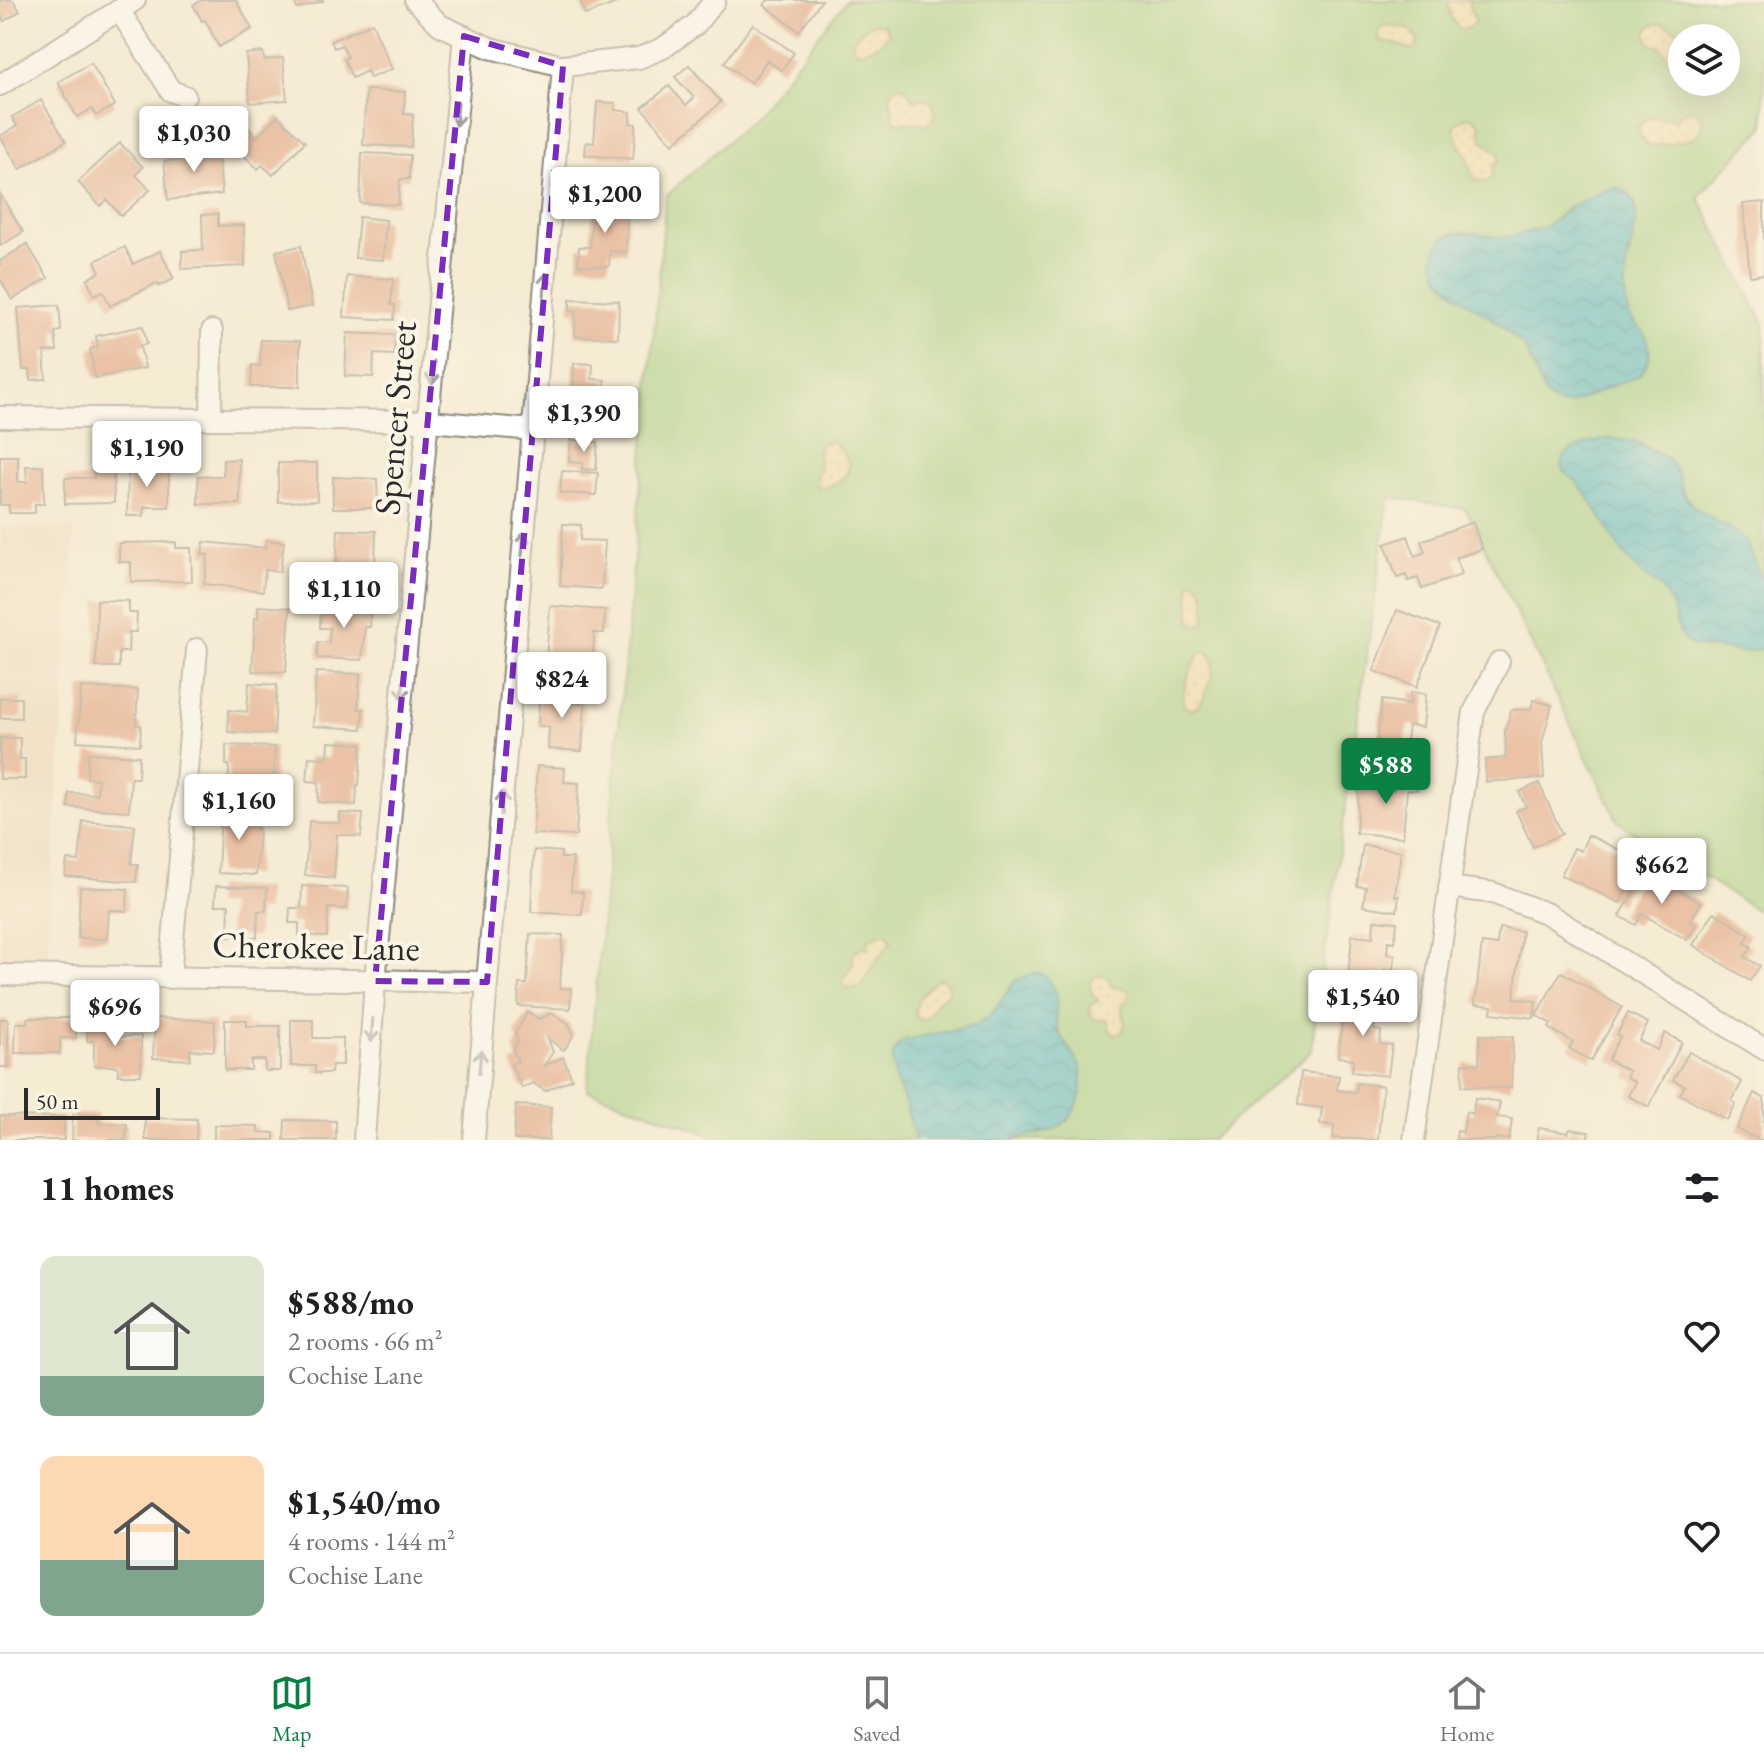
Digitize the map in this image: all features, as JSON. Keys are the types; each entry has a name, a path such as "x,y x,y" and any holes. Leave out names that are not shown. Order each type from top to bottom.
{"street":[{"path":"415,0 440,25 490,48 563,66 639,58 663,48 695,25 715,0"},
{"path":"0,85 127,5 171,91 185,96"},
{"name":"Spencer Street","path":"364,1140 375,981 464,36"},
{"path":"474,1140 563,66"},
{"path":"211,419 212,331"},
{"path":"0,417 429,421 533,430"},
{"path":"170,978 197,649"},
{"path":"1414,1140 1474,712 1499,662"},
{"path":"1449,887 1493,893 1548,914 1764,1049"},
{"name":"Cherokee Lane","path":"0,975 487,982"}],"highlighted area":[{"path":"464,36 563,66 487,982 375,981"}],"shaded area":[{"path":"0,527 75,528 47,960 0,960"}],"green space":[{"path":"847,0 1764,0 1764,127 1698,197 1764,324 1764,915 1618,822 1466,509 1389,497 1311,1051 1211,1140 725,1140 587,1090 666,196 751,120"}],"sand":[{"path":"1447,0 1468,0 1475,21 1471,27 1462,30 1454,23"},
{"path":"874,23 884,25 889,34 886,38 868,49 859,51 853,48 852,42 858,33"},
{"path":"1662,23 1668,26 1668,59 1648,38 1646,32 1652,25"},
{"path":"1388,25 1412,32 1418,41 1414,50 1379,40 1379,32"},
{"path":"902,86 913,100 927,99 932,103 935,116 931,122 925,125 894,121 890,95 895,88"},
{"path":"1686,110 1701,114 1702,124 1694,137 1677,143 1649,146 1642,138 1639,125 1643,121 1657,117 1674,121"},
{"path":"1468,117 1480,124 1482,139 1499,153 1492,178 1486,182 1474,177 1455,133 1456,124"},
{"path":"830,441 844,454 849,467 839,481 820,489 815,484 820,463 817,451 822,444"},
{"path":"1195,582 1203,589 1206,598 1205,620 1199,626 1191,622 1189,590 1190,583"},
{"path":"1208,652 1213,664 1212,674 1204,699 1192,710 1184,706 1185,686 1197,658 1201,653"},
{"path":"883,932 888,934 891,941 886,950 860,987 848,988 842,982 853,963 853,955 860,947 868,948 869,939"},
{"path":"1098,975 1108,978 1112,987 1130,992 1128,1000 1121,1005 1125,1024 1122,1032 1115,1035 1109,1029 1108,1020 1096,1020 1090,1015 1090,1006 1098,1000 1091,992 1090,982"},
{"path":"939,978 945,981 949,989 927,1018 919,1020 914,1013 920,996"}],"water":[{"path":"1614,187 1633,199 1636,209 1626,271 1625,299 1631,318 1649,344 1649,356 1637,376 1570,404 1560,404 1545,395 1525,348 1500,324 1457,295 1439,276 1434,262 1436,249 1443,238 1451,234 1465,232 1510,237 1544,227 1570,206"},
{"path":"1612,438 1643,444 1669,460 1684,495 1695,508 1737,533 1746,542 1764,582 1762,649 1745,652 1693,646 1685,641 1671,604 1660,587 1624,555 1587,495 1565,473 1562,464 1564,455 1582,445"},
{"path":"1041,973 1053,986 1058,1029 1081,1070 1081,1092 1066,1122 1049,1131 1011,1140 915,1140 895,1080 892,1059 897,1046 905,1040 977,1024 991,1015 1014,982 1030,974"}],"building":[{"path":"0,0 13,0 20,11 4,21 0,14"},
{"path":"202,0 236,0 252,29 219,47 193,5"},
{"path":"294,0 323,0 323,1 297,9"},
{"path":"580,0 624,0 585,15"},
{"path":"768,0 822,0 799,31 764,5"},
{"path":"372,23 392,69 370,78 367,71 352,78 342,45 334,48 331,41"},
{"path":"753,24 794,53 781,70 767,60 751,83 724,63"},
{"path":"263,52 264,60 283,58 287,100 250,103 246,54"},
{"path":"91,63 115,105 96,116 92,109 77,117 58,82"},
{"path":"689,65 721,102 673,144 642,108 669,86 686,105 694,98 675,77"},
{"path":"366,90 405,92 404,114 413,115 411,147 363,145"},
{"path":"41,100 66,141 20,169 0,136 17,126 12,117"},
{"path":"597,102 616,103 615,110 631,112 630,123 636,124 633,159 585,155 586,142 594,143"},
{"path":"278,116 305,142 273,175 262,165 258,169 229,141 245,124 257,137"},
{"path":"120,143 143,167 136,175 150,190 121,216 107,200 100,206 78,182"},
{"path":"217,146 222,194 168,200 164,161 183,160 182,149"},
{"path":"362,153 410,155 409,179 400,179 398,205 360,203"},
{"path":"0,194 23,232 0,246"},
{"path":"1764,202 1764,274 1750,276 1743,204"},
{"path":"593,203 628,205 626,252 610,251 609,267 578,265 579,247 590,247"},
{"path":"218,214 218,226 244,225 245,266 182,269 182,251 203,250 202,215"},
{"path":"359,217 386,220 383,260 355,258"},
{"path":"27,244 48,278 12,300 0,279 0,261"},
{"path":"301,246 312,306 287,311 276,251"},
{"path":"125,247 133,264 160,251 174,279 159,286 157,283 110,306 103,291 94,295 87,279 100,272 95,261"},
{"path":"347,276 393,279 391,305 395,305 394,320 344,317"},
{"path":"570,299 619,301 618,338 575,336 576,311 570,311"},
{"path":"59,305 61,331 55,332 57,351 44,352 46,379 31,380 30,370 23,370 18,308"},
{"path":"143,326 147,344 140,346 145,368 95,378 90,349 98,347 96,336"},
{"path":"347,333 395,335 394,355 374,354 373,377 345,376"},
{"path":"261,340 300,341 300,387 251,387 252,365 260,366"},
{"path":"574,363 593,364 592,379 605,380 603,418 572,416"},
{"path":"571,440 598,442 596,470 582,469 583,463 569,462"},
{"path":"0,456 18,456 18,482 27,482 26,466 43,466 44,504 35,504 35,513 9,513 9,505 0,505"},
{"path":"94,458 113,458 114,503 65,504 65,478 94,478"},
{"path":"239,459 240,504 198,504 198,476 223,476 223,460"},
{"path":"278,463 317,463 317,501 278,502"},
{"path":"128,467 169,467 169,507 144,507 144,516 127,516"},
{"path":"562,471 598,473 596,495 560,493"},
{"path":"333,477 377,479 378,508 333,508"},
{"path":"1473,522 1482,549 1456,558 1461,575 1422,589 1418,578 1408,581 1406,575 1397,578 1385,544 1408,536 1415,556 1425,552 1421,541"},
{"path":"563,524 581,525 580,540 605,541 602,589 560,586"},
{"path":"338,530 376,531 374,593 340,592 341,575 336,575"},
{"path":"266,540 284,542 280,572 265,570 263,591 204,584 208,555 202,555 204,542 265,548"},
{"path":"176,542 176,548 191,548 192,581 131,582 131,562 119,562 119,543"},
{"path":"97,600 129,601 129,613 137,613 136,632 129,632 128,652 119,652 119,667 96,667"},
{"path":"321,601 371,604 370,627 365,627 362,660 317,658 318,642 329,643 330,628 320,628"},
{"path":"258,606 290,608 286,672 252,671"},
{"path":"550,606 605,610 604,633 594,633 593,658 601,659 599,678 545,675"},
{"path":"1397,610 1440,626 1417,687 1374,671"},
{"path":"316,672 360,674 358,709 363,709 362,729 313,726"},
{"path":"249,683 277,685 274,734 228,732 229,710 247,712"},
{"path":"546,686 566,687 565,703 585,704 582,751 548,749 549,727 538,726 539,701 545,701"},
{"path":"81,687 138,690 136,724 141,725 140,745 77,741"},
{"path":"1411,692 1426,694 1423,727 1408,725 1404,757 1380,755 1382,741 1377,740 1382,700 1410,704"},
{"path":"0,698 21,698 21,718 0,718"},
{"path":"1533,700 1552,705 1542,742 1544,778 1486,782 1485,760 1505,758 1505,731 1511,710 1531,709"},
{"path":"0,738 20,738 20,759 25,759 25,779 0,779"},
{"path":"329,742 362,744 356,805 318,802 319,782 307,781 309,757 328,758"},
{"path":"226,745 275,747 273,804 228,802"},
{"path":"88,753 139,756 138,778 131,778 129,811 68,807 69,793 97,794 98,779 87,778"},
{"path":"537,766 565,768 564,782 579,783 576,836 533,834"},
{"path":"1395,769 1418,771 1417,790 1407,790 1403,837 1356,833 1359,787 1394,790"},
{"path":"1539,783 1562,834 1533,847 1516,811 1526,807 1519,792"},
{"path":"244,806 258,807 256,875 218,873 221,811 244,813"},
{"path":"340,813 363,814 361,837 337,834 334,878 305,875 309,821 340,823"},
{"path":"83,821 135,825 131,864 138,864 136,882 65,876 67,860 79,861"},
{"path":"1588,835 1641,860 1620,903 1561,875 1574,848 1581,851"},
{"path":"1363,845 1401,851 1395,896 1399,896 1397,911 1363,906 1366,887 1357,886"},
{"path":"534,850 561,852 561,858 573,858 571,891 583,892 582,915 531,912"},
{"path":"1646,871 1701,903 1690,921 1696,925 1687,940 1642,914 1636,925 1620,916"},
{"path":"216,886 267,888 266,911 258,911 257,937 228,936 229,905 215,905"},
{"path":"302,886 348,888 347,909 328,908 327,937 299,935 299,923 289,923 290,908 301,908"},
{"path":"80,887 128,889 127,911 109,910 107,939 78,938"},
{"path":"1714,912 1750,935 1744,943 1752,947 1745,957 1760,966 1750,981 1693,945"},
{"path":"1374,920 1397,922 1395,942 1388,941 1387,954 1395,955 1393,971 1383,970 1381,992 1347,988 1352,935 1373,937"},
{"path":"1499,928 1522,931 1514,998 1536,1001 1534,1018 1491,1013 1492,1006 1475,1004 1482,943 1497,945"},
{"path":"530,934 563,935 560,988 571,989 570,1009 518,1006 519,984 527,984"},
{"path":"1561,972 1622,1007 1591,1061 1569,1048 1573,1042 1549,1028 1551,1024 1536,1015"},
{"path":"1345,996 1377,999 1374,1030 1381,1031 1380,1044 1392,1045 1388,1076 1352,1072 1353,1059 1338,1057"},
{"path":"528,1012 539,1019 552,1013 569,1024 574,1035 564,1050 548,1039 553,1052 544,1066 563,1057 572,1079 545,1091 533,1083 522,1088 511,1064 518,1061 513,1049 518,1041 515,1033"},
{"path":"1628,1013 1648,1023 1639,1041 1657,1050 1665,1033 1682,1042 1649,1107 1628,1096 1635,1082 1626,1077 1629,1071 1608,1060"},
{"path":"27,1018 76,1018 76,1038 60,1038 60,1053 15,1053 16,1023 27,1023"},
{"path":"110,1018 110,1037 141,1036 141,1075 118,1075 118,1066 94,1066 94,1041 87,1041 87,1019"},
{"path":"155,1018 215,1021 214,1051 190,1050 190,1060 153,1058"},
{"path":"0,1019 8,1019 8,1067 0,1067"},
{"path":"225,1020 247,1020 247,1026 280,1026 280,1071 265,1071 265,1060 251,1060 251,1070 225,1070"},
{"path":"291,1020 313,1020 313,1038 343,1038 343,1065 332,1065 331,1073 315,1073 315,1066 291,1066"},
{"path":"1480,1035 1513,1037 1511,1088 1462,1086 1463,1063 1479,1064"},
{"path":"1689,1052 1742,1082 1732,1101 1736,1104 1727,1120 1680,1094 1685,1086 1673,1080"},
{"path":"1301,1072 1339,1076 1337,1090 1356,1092 1357,1083 1383,1086 1378,1140 1333,1138 1334,1125 1320,1124 1322,1108 1298,1105"},
{"path":"1754,1093 1764,1098 1764,1140 1737,1129"},
{"path":"1475,1098 1500,1102 1497,1117 1512,1119 1509,1140 1456,1140 1457,1131 1463,1132 1466,1112 1473,1114"},
{"path":"516,1105 551,1107 549,1140 514,1140"},
{"path":"73,1114 98,1114 98,1123 127,1124 126,1140 72,1140"},
{"path":"0,1116 64,1117 64,1140 0,1140"},
{"path":"145,1118 197,1119 196,1140 145,1140"},
{"path":"285,1120 336,1121 336,1140 284,1140"},
{"path":"214,1125 258,1126 258,1132 274,1133 274,1140 214,1140"},
{"path":"1539,1128 1568,1133 1570,1129 1589,1132 1587,1140 1536,1140"}]}
